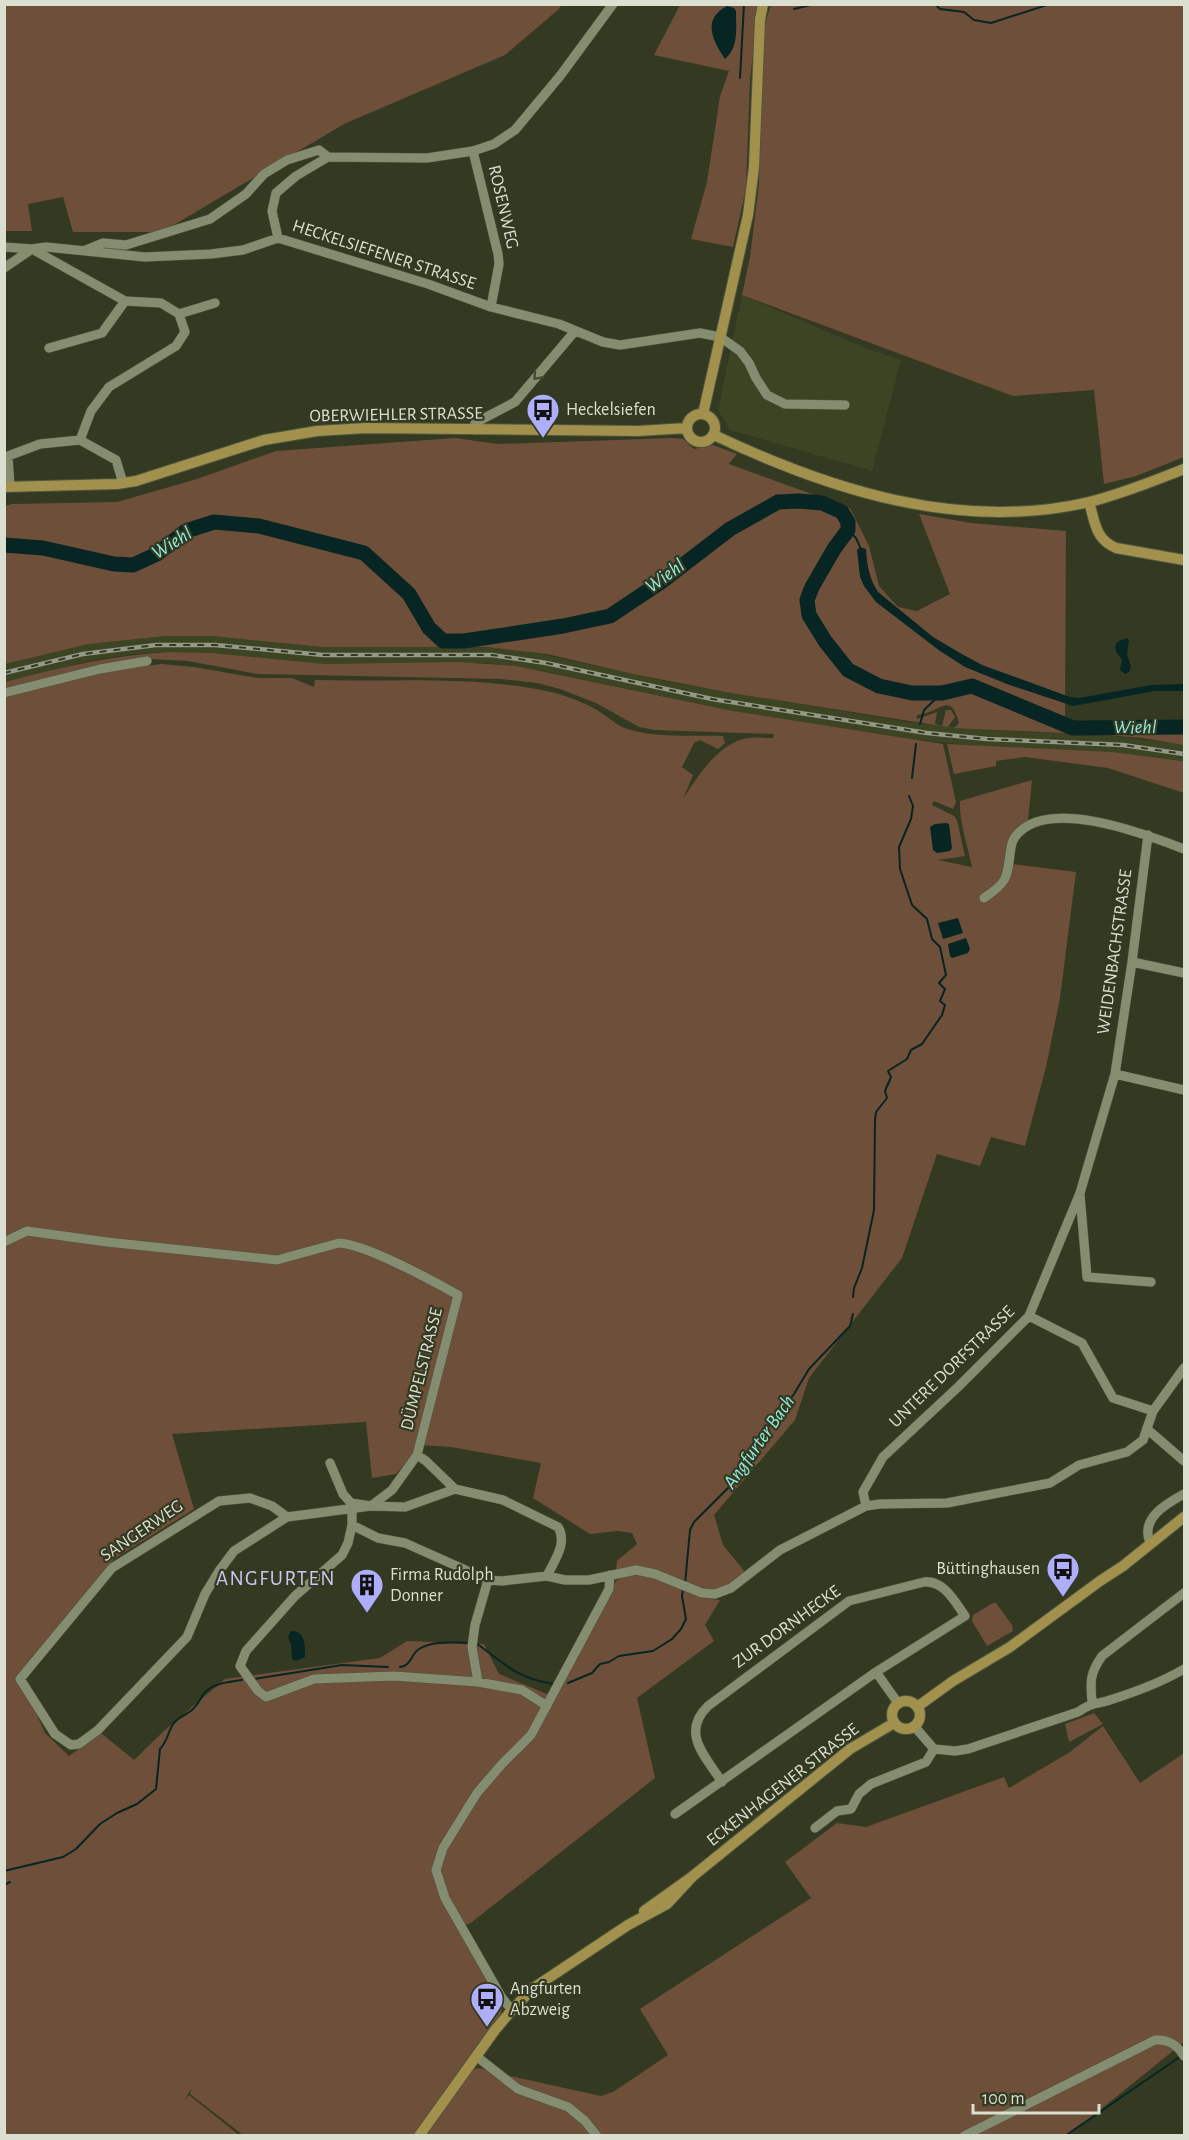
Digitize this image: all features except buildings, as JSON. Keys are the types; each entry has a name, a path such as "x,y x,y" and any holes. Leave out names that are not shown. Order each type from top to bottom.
{"main road":[{"path":"703,414 749,206 754,167 760,20 763,4"},
{"path":"703,414 714,421 715,430 714,435 707,441 698,442 690,437 687,428 693,417 703,414"},
{"name":"OBERWIEHLER STRASSE","path":"8,487 82,487 123,483 264,440 302,432 366,428 638,431 687,428"},
{"path":"714,435 746,451 859,491 909,504 990,513 1035,510 1089,502 1185,469"},
{"path":"1089,502 1098,533 1108,545 1185,560"},
{"path":"917,1707 1010,1647 1123,1566 1185,1517"},
{"path":"910,1701 917,1707 920,1716 914,1726 903,1729 894,1723 892,1712 898,1703 910,1701"},
{"name":"ECKENHAGENER STRASSE","path":"419,2136 476,2056 512,2010 532,1989 628,1925 667,1904 693,1876 850,1749 894,1723"}],"street":[{"path":"278,238 272,211 276,193 296,176 328,157 427,158 473,151 495,144 515,130 560,76 613,4"},
{"path":"84,251 104,243 126,245 210,219 246,194 264,174 287,160 319,150 328,157"},
{"name":"ROSENWEG","path":"473,151 498,254 499,264 491,307"},
{"name":"HECKELSIEFENER STRASSE","path":"4,247 32,249 46,247 145,257 243,250 278,238 417,280 491,307 559,324 603,342 620,345 688,333 720,337"},
{"path":"4,268 32,249 125,300 161,303 179,314 185,332 176,346 109,387 91,411 80,440"},
{"path":"49,348 102,333 125,300"},
{"path":"179,314 215,303"},
{"path":"475,430 475,423 479,420 515,402 575,331"},
{"path":"720,337 740,351 767,395 785,404 845,405"},
{"path":"8,487 6,455 40,444 80,440 116,460 123,483"},
{"path":"4,693 100,669 147,661"},
{"path":"984,898 1002,886 1007,876 1012,842 1028,825 1045,821 1101,822 1148,835 1185,849"},
{"name":"WEIDENBACHSTRASSE","path":"1115,1074 1148,835"},
{"path":"1132,962 1185,973"},
{"path":"1115,1074 1185,1090"},
{"name":"UNTERE DORFSTRASSE","path":"866,1506 863,1492 883,1457 1029,1316 1080,1193 1115,1074"},
{"path":"1080,1193 1088,1277 1151,1282"},
{"name":"DÜMPELSTRASSE","path":"4,1242 27,1231 277,1260 346,1243 373,1253 458,1295 417,1455 392,1490 371,1506"},
{"path":"1029,1316 1082,1343 1113,1398 1154,1412"},
{"path":"352,1525 378,1538 405,1543 488,1580 502,1581 548,1576 565,1580 589,1580 636,1570 715,1594 731,1588 780,1550 866,1506 947,1503 1050,1483 1078,1465 1127,1452 1143,1440 1154,1412 1185,1368"},
{"path":"1147,1429 1185,1461"},
{"name":"DÜMPELSTRASSE","path":"417,1455 455,1489"},
{"path":"330,1463 343,1494 351,1503 405,1507 455,1489 503,1500 558,1527 562,1533 561,1545 548,1576"},
{"path":"1150,1543 1148,1536 1151,1520 1161,1506 1185,1494"},
{"name":"SANGERWEG","path":"250,1498 272,1506 287,1517 234,1551 205,1594 187,1637 98,1730 79,1744 71,1745 55,1734 20,1679 112,1568 219,1501 250,1498"},
{"path":"287,1517 371,1506"},
{"path":"352,1509 352,1525 348,1543 342,1555 295,1596 246,1651 240,1666 258,1691 266,1697 314,1679 394,1676 478,1682 522,1690 547,1706"},
{"path":"512,2010 502,1998 445,1898 436,1870 443,1848 477,1792 501,1764 531,1735 609,1588 610,1575"},
{"path":"478,1682 472,1647 475,1625 488,1580"},
{"name":"ZUR DORNHECKE","path":"675,1814 722,1782 876,1672 966,1616 943,1587 933,1582 924,1582 849,1601 708,1706 696,1724 696,1740 722,1782"},
{"path":"1092,1702 1090,1681 1093,1668 1102,1656 1185,1593"},
{"path":"914,1726 934,1749 955,1751 968,1749 1078,1712 1092,1702 1104,1702 1163,1682 1185,1669"},
{"path":"876,1672 898,1703"},
{"path":"814,1828 837,1811 850,1809 859,1794 871,1784 926,1762 934,1749"},
{"path":"964,2136 1155,2040 1164,2039 1178,2046 1185,2056"},
{"path":"476,2056 518,2089 568,2107 585,2121 597,2136"}],"shaded area":[{"path":"5,5 561,5 505,55 344,124 162,232 73,232 63,197 28,204 32,231 5,231"},
{"path":"680,5 760,5 750,78 746,188 733,247 691,239 707,182 720,96 729,71 654,55"},
{"path":"771,5 1184,5 1184,457 1136,476 1104,484 1094,390 1013,396 742,295 750,257 759,184 760,38"},
{"path":"742,295 865,348 901,360 872,471 730,430 718,410"},
{"path":"455,438 498,444 672,438 683,439 694,449 713,445 737,454 729,464 850,508 869,546 879,586 898,607 917,611 950,594 919,514 971,523 1066,531 1065,721 1184,720 1184,745 1106,735 954,728 959,723 956,713 948,705 917,715 917,719 937,712 935,724 942,726 946,710 951,710 955,717 948,727 731,693 547,654 487,647 323,647 211,636 166,636 89,644 5,664 5,506 117,502 197,479 276,451"},
{"path":"166,636 211,636 323,647 452,646 517,649 679,684 907,722 986,730 1106,735 1180,744 1184,745 1184,762 1112,752 988,747 912,739 733,711 548,672 488,663 325,664 212,653 172,652 97,659 5,682 5,664 89,644"},
{"path":"172,652 212,653 325,664 457,662 516,666 733,711 943,744 956,802 953,809 934,801 932,805 954,816 957,820 965,856 938,860 972,867 962,826 960,801 1032,780 1027,830 1017,838 1012,864 1076,872 1060,998 1046,1067 1025,1146 991,1137 980,1166 937,1154 902,1258 809,1378 795,1420 714,1515 723,1545 745,1572 732,1585 710,1590 659,1574 616,1571 617,1561 637,1544 632,1533 618,1531 590,1534 533,1498 541,1463 451,1447 421,1445 396,1474 372,1478 366,1422 172,1434 194,1509 114,1559 19,1675 45,1733 69,1756 101,1733 134,1760 225,1679 380,1658 407,1641 484,1644 499,1674 554,1697 616,1581 636,1574 647,1576 701,1597 720,1600 705,1625 714,1641 637,1698 655,1778 466,1925 449,1897 442,1877 434,1876 502,2005 501,2014 415,2135 243,2135 190,2094 191,2089 185,2099 189,2095 239,2135 5,2135 4,695 83,675 161,664 258,678 292,678 314,687 315,680 431,680 518,686 552,692 572,699 600,712 620,726 643,733 670,736 723,736 725,743 718,749 700,740 694,743 682,767 693,775 683,799 710,761 728,746 749,738 773,738 774,734 655,730 639,727 596,703 537,683 500,679 258,674 188,661 149,659 5,691 5,682 46,671 87,662"},
{"path":"947,744 1112,752 1181,761 1184,762 1184,793 1108,768 1025,757 996,761 996,766 954,774"},
{"path":"996,1603 1012,1625 1013,1631 987,1646 972,1621 973,1615"},
{"path":"1094,1713 1103,1724 1069,1742 1065,1724"},
{"path":"1103,1726 1140,1783 1184,1753 1184,2042 1069,2135 425,2136 474,2069 478,2068 494,2074 505,2082 510,2076 601,2096 613,2092 668,2055 640,2009 811,1898 785,1862 837,1823 866,1827 1004,1777 1009,1788 1070,1752"}],"water":[{"path":"727,6 736,11 736,30 733,49 725,59 713,37 712,23 719,11"},
{"path":"860,547 866,549 872,582 878,592 933,637 982,665 1070,697 1079,698 1151,685 1184,684 1184,691 1155,691 1073,706 965,667 940,651 876,602 860,577 857,550"},
{"path":"1127,638 1129,640 1127,654 1131,667 1125,674 1120,670 1122,660 1115,647 1117,642"},
{"path":"949,824 952,848 950,851 937,853 933,850 930,827"},
{"path":"958,918 963,933 943,939 938,923"},
{"path":"966,938 970,949 968,953 952,958 948,944"},
{"path":"291,1631 300,1633 305,1644 305,1657 296,1661 292,1659 288,1637"}],"waterway":[{"path":"740,78 744,4"},
{"path":"794,9 815,4"},
{"path":"937,6 940,9 964,12 974,20 991,23 1050,4"},
{"name":"Wiehl","path":"4,545 43,548 114,564 133,565 157,554 186,531 214,522 259,526 364,553 409,594 429,628 443,641 464,641 563,626 610,616 661,582 730,529 778,502 822,503 842,512 848,522 848,530 812,587 807,600 809,615 825,641 848,670 879,686 912,693 942,693 972,686 1073,728 1184,727"},
{"path":"848,530 856,538 860,547"},
{"name":"Angfurter Bach","path":"920,724 924,710 942,693"},
{"name":"Angfurter Bach","path":"912,778 916,744"},
{"name":"Angfurter Bach","path":"853,1297 862,1268 874,1210 875,1120 876,1112 887,1098 885,1091 891,1077 888,1071 907,1059 911,1050 922,1044 942,1015 945,1005 940,1001 945,989 939,983 946,975 940,947 932,939 927,919 912,905 900,869 899,847 911,819 913,806 909,796"},
{"name":"Angfurter Bach","path":"685,1584 690,1530 694,1522 735,1481 764,1432 794,1394 809,1369 850,1326 853,1314"},
{"name":"Angfurter Bach","path":"568,1683 592,1673 600,1664 619,1656 653,1651 672,1639 686,1619 683,1589"},
{"name":"Angfurter Bach","path":"400,1667 404,1666 416,1651 425,1646 471,1643"},
{"name":"Angfurter Bach","path":"476,1643 520,1674 553,1684"},
{"name":"Angfurter Bach","path":"254,1679 342,1665 388,1667"},
{"name":"Angfurter Bach","path":"4,1871 63,1857 76,1849 100,1824 137,1804 156,1789 160,1749 173,1724 190,1712 210,1688 242,1680"},
{"path":"4,1885 10,1882"},
{"path":"1065,2136 1181,2056"}],"railway":[{"path":"4,673 83,654 156,645 215,645 323,655 492,655 546,663 712,699 927,733 987,739 1123,745 1184,754"}],"place":[{"name":"Heckelsiefen","path":"543,439"},
{"name":"Büttinghausen","path":"1063,1598"},
{"name":"Firma Rudolph Donner","path":"367,1614"},
{"name":"Angfurten Abzweig","path":"487,2028"}],"district":[{"name":"ANGFURTEN","path":"276,1578"}]}
